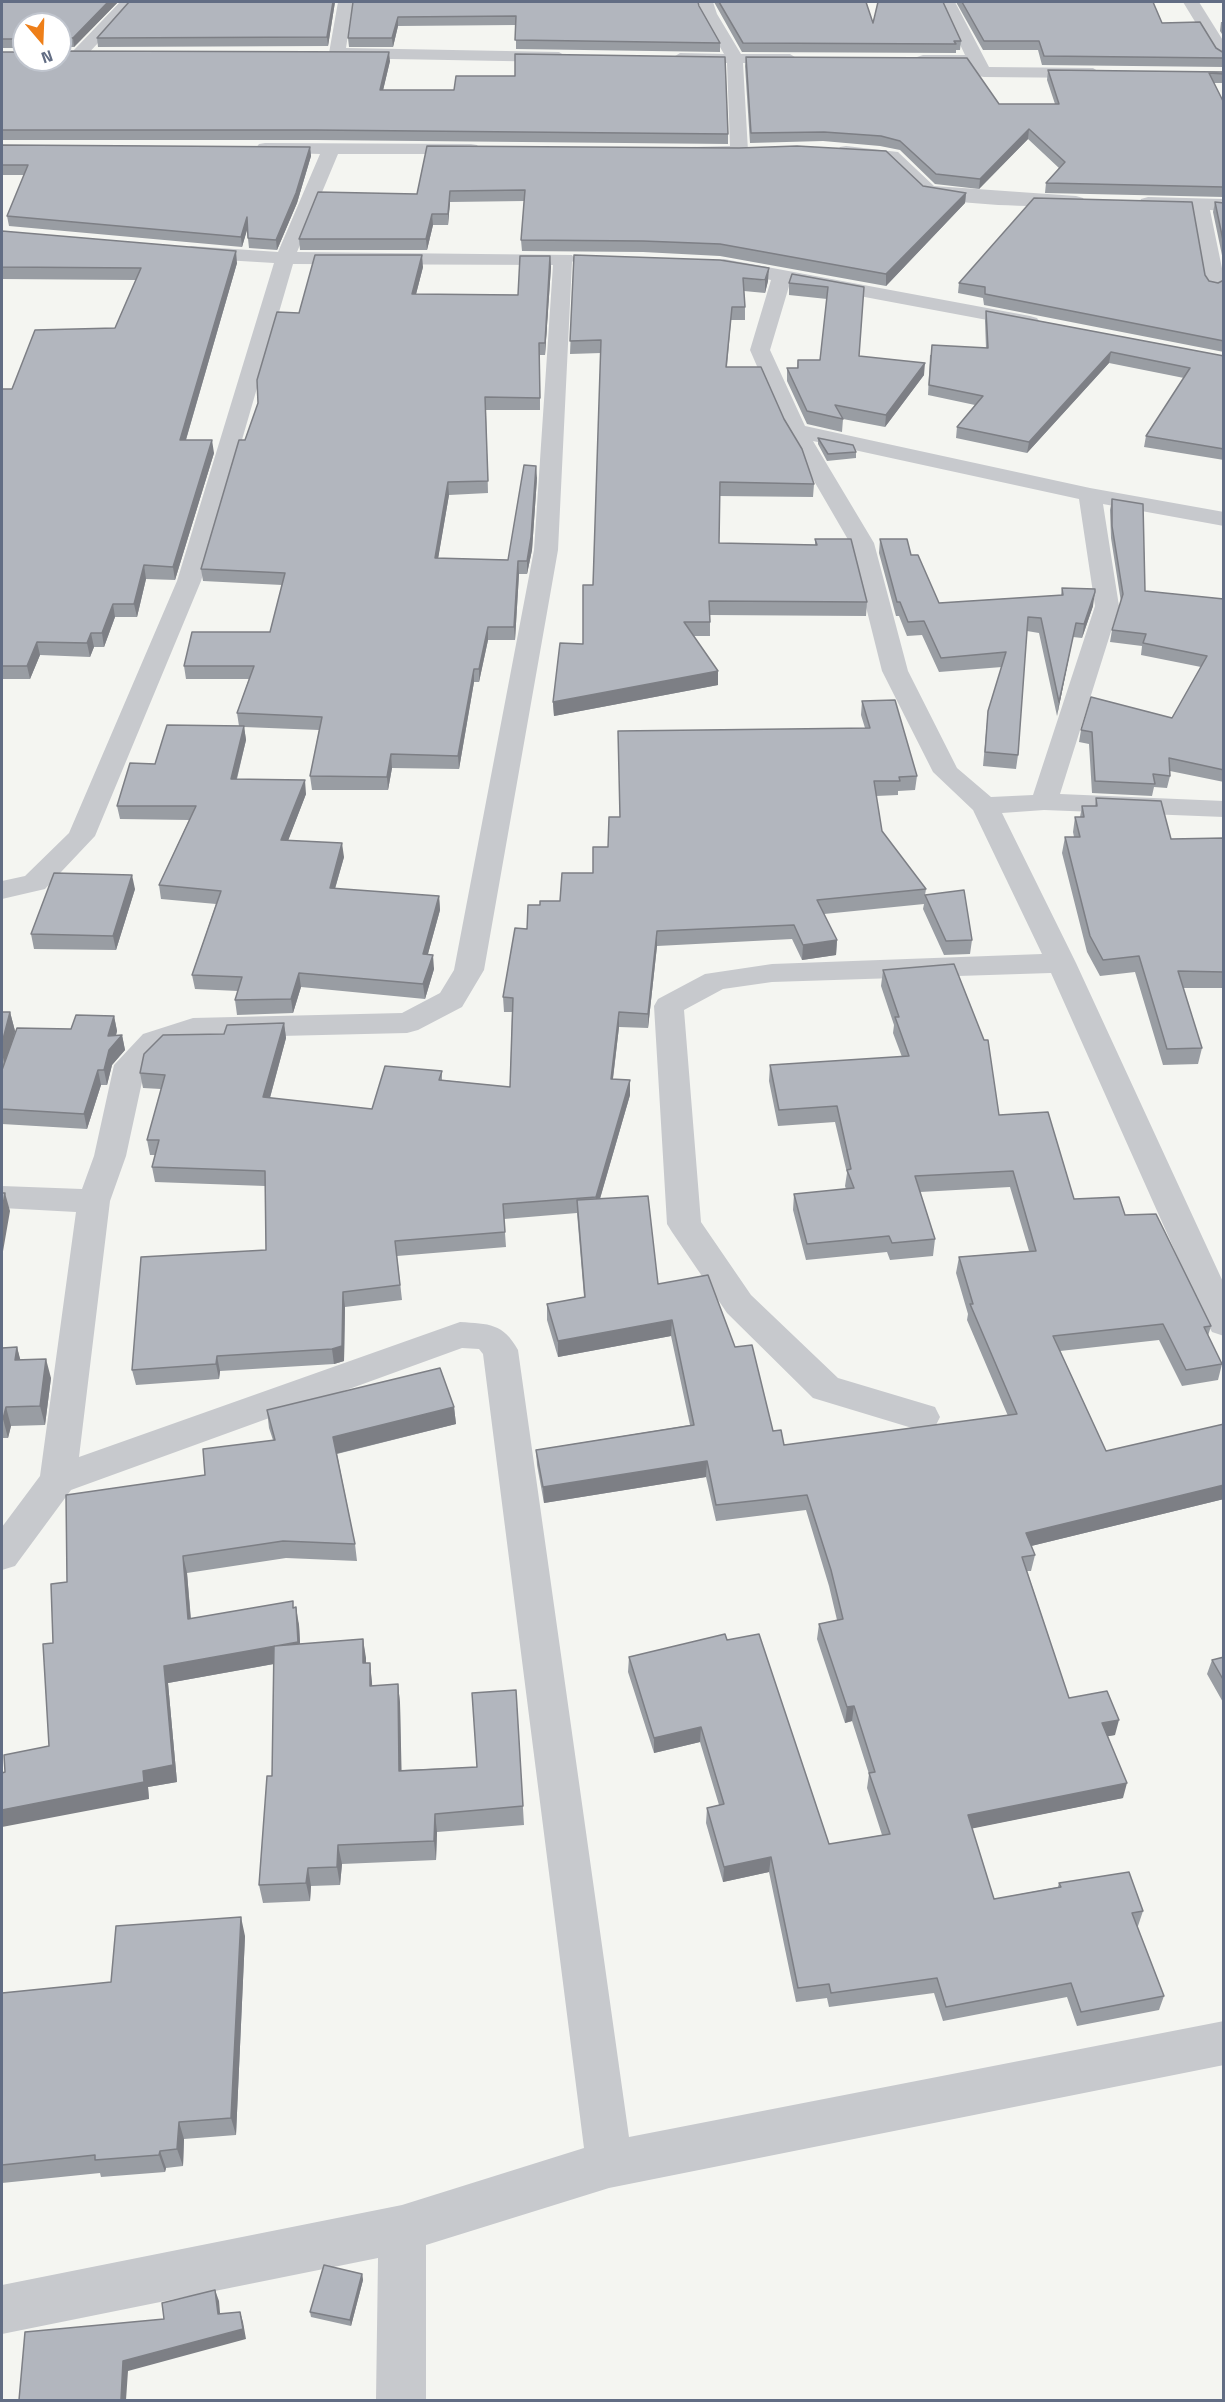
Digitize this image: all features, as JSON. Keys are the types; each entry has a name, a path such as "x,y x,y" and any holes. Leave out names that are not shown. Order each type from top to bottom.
{"street":[{"path":"79,54 128,2"},
{"path":"345,2 331,53 577,58"},
{"path":"706,2 710,14 735,58 739,151"},
{"path":"948,2 984,72 1104,73"},
{"path":"1191,2 1224,56"},
{"path":"72,54 102,54"},
{"path":"667,58 804,59"},
{"path":"907,60 976,60"},
{"path":"250,148 487,149"},
{"path":"2,890 35,883 81,836 189,581 285,258 331,148"},
{"path":"679,151 762,150"},
{"path":"828,150 869,152 892,156 928,191 954,195 1093,203"},
{"path":"1129,203 1224,205"},
{"path":"1200,204 1215,285"},
{"path":"2,1555 58,1480 94,1201 110,1156 130,1065 154,1041 193,1028 407,1023 451,1000 469,970 546,550 574,259 285,258 175,251"},
{"path":"709,264 1049,325"},
{"path":"782,276 760,350 796,430 862,543 895,671 946,772 985,806 1061,963 1224,1323"},
{"path":"796,430 1090,495 1224,519"},
{"path":"1044,802 1107,606 1090,495"},
{"path":"985,806 1044,802 1224,809"},
{"path":"922,1416 826,1388 739,1304 684,1224 669,1006 716,981 772,973 1061,963"},
{"path":"2,1197 94,1201"},
{"path":"58,1480 460,1335 488,1337 500,1350 609,2164"},
{"path":"2,2310 402,2229 609,2164 1224,2043"},
{"path":"401,2400 402,2229"}],"building":[{"path":"2,2 108,2 73,38 72,12 12,12 12,39 2,39"},
{"path":"129,2 333,2 327,37 97,38"},
{"path":"353,2 698,2 720,43 515,40 516,16 398,17 392,38 348,38"},
{"path":"719,2 866,2 873,23 878,2 943,2 961,41 954,41 956,44 743,43"},
{"path":"962,2 1153,2 1162,23 1200,22 1216,48 1224,53 1224,58 1044,56 1039,41 984,41"},
{"path":"72,51 389,52 380,90 454,90 456,76 515,76 515,54 725,57 728,134 2,130 2,52 12,52 12,72 72,72"},
{"path":"746,57 967,58 999,104 1059,104 1048,70 1224,72 1224,74 1209,73 1224,103 1224,187 1046,183 1065,162 1029,129 980,179 936,174 900,141 881,136 824,132 751,133"},
{"path":"2,145 310,147 296,193 276,240 248,238 247,217 241,237 7,216 28,165 2,165"},
{"path":"427,146 739,148 797,146 886,151 923,186 966,193 886,274 720,244 521,240 525,190 450,191 448,214 432,214 426,239 299,239 318,192 417,194"},
{"path":"1034,198 1192,202 1205,275 1209,281 1218,283 1224,280 1224,341 985,294 985,287 959,283"},
{"path":"1215,202 1224,203 1224,245"},
{"path":"2,231 236,251 180,440 212,440 173,567 144,565 134,604 113,604 102,633 91,633 87,643 37,642 27,666 2,666 2,389 12,389 35,330 115,328 141,268 2,267"},
{"path":"315,255 422,255 412,294 518,295 520,256 550,256 545,343 539,343 540,398 485,397 488,481 448,482 435,558 508,560 524,465 536,466 527,561 518,561 514,627 488,627 479,669 474,669 458,756 391,754 387,777 310,776 322,717 237,713 254,666 184,666 192,632 270,632 285,573 201,569 239,440 245,440 258,403 257,380 277,312 299,313"},
{"path":"574,255 720,260 769,268 765,280 743,278 745,307 732,307 726,367 761,367 784,419 802,449 814,484 720,482 719,543 817,545 815,539 851,539 867,602 709,601 710,622 684,622 718,671 553,702 560,643 583,644 583,585 593,585 601,340 570,341"},
{"path":"792,274 864,287 859,356 925,363 886,415 835,405 843,419 807,411 787,368 798,368 798,360 820,360 828,287 789,283"},
{"path":"986,311 1224,356 1224,449 1146,436 1190,368 1111,352 1029,442 957,427 983,396 929,385 932,345 988,348"},
{"path":"818,438 853,445 856,452 828,454"},
{"path":"1112,499 1143,504 1145,591 1224,599 1224,770 1169,758 1170,776 1153,774 1155,784 1095,781 1092,732 1081,730 1091,697 1172,718 1207,656 1143,643 1146,634 1112,630 1123,594 1112,526"},
{"path":"880,539 907,539 911,555 918,555 939,603 1063,595 1062,588 1095,589 1084,624 1076,623 1059,702 1041,618 1028,617 1018,755 985,752 988,711 1006,652 941,658 924,621 908,622 900,602 897,602"},
{"path":"895,700 917,776 899,777 900,781 874,781 882,831 926,889 817,900 837,940 803,945 794,925 657,931 648,1014 619,1012 611,1079 630,1080 596,1197 503,1204 505,1232 395,1241 400,1285 343,1292 342,1346 332,1349 217,1356 216,1364 132,1370 141,1257 266,1250 265,1171 152,1167 159,1140 147,1140 165,1075 140,1073 144,1054 163,1035 224,1034 227,1025 284,1023 263,1097 372,1109 385,1066 442,1071 439,1080 510,1087 513,998 503,997 515,928 527,929 528,905 540,905 540,901 560,901 562,873 593,873 593,847 608,847 609,817 620,817 618,731 870,728 862,701"},
{"path":"167,725 244,726 231,779 305,780 281,840 342,843 330,888 439,896 423,954 433,955 423,984 299,973 291,999 235,1000 242,977 192,975 221,891 159,885 196,806 117,806 130,763 155,764"},
{"path":"1096,798 1161,801 1171,839 1224,838 1224,972 1178,971 1202,1048 1167,1049 1139,956 1103,960 1090,936 1065,837 1080,837 1075,817 1084,817 1082,806 1097,806"},
{"path":"54,873 132,875 113,936 31,934"},
{"path":"964,890 972,940 946,941 925,895"},
{"path":"954,964 984,1040 988,1040 999,1115 1048,1112 1074,1199 1119,1197 1125,1215 1156,1214 1211,1326 1204,1327 1222,1364 1186,1370 1163,1324 1053,1336 1106,1451 1224,1424 1224,1485 1026,1533 1035,1555 1022,1557 1069,1698 1107,1691 1119,1720 1102,1723 1127,1783 968,1815 994,1899 1061,1887 1059,1883 1129,1872 1143,1911 1132,1913 1164,1996 1081,2012 1071,1983 946,2007 937,1978 831,1993 829,1984 798,1988 771,1857 724,1867 707,1808 724,1804 701,1727 654,1738 629,1657 725,1634 727,1640 759,1634 829,1844 890,1834 869,1773 875,1772 854,1706 847,1707 819,1624 843,1619 831,1570 807,1495 716,1505 707,1461 543,1487 536,1450 694,1425 672,1320 558,1341 547,1304 585,1297 577,1200 648,1196 658,1284 708,1275 735,1347 752,1345 773,1431 781,1430 784,1445 1017,1414 970,1304 973,1304 959,1257 1036,1251 1013,1171 915,1176 935,1239 892,1243 889,1236 807,1244 794,1194 854,1188 847,1170 851,1169 837,1106 779,1110 770,1065 909,1056 895,1017 899,1017 883,970"},
{"path":"2,1012 10,1012 2,1043"},
{"path":"76,1015 114,1016 108,1036 122,1035 109,1050 104,1070 98,1070 84,1114 2,1109 2,1070 17,1028 71,1029"},
{"path":"2,1193 5,1193 2,1211"},
{"path":"17,1347 15,1360 46,1359 40,1406 6,1407 2,1419 2,1348"},
{"path":"440,1368 454,1407 333,1437 355,1544 283,1541 183,1556 188,1619 293,1601 293,1608 296,1607 298,1642 164,1666 173,1765 143,1771 144,1782 2,1810 4,1755 49,1746 43,1644 53,1643 51,1584 67,1582 66,1495 205,1475 203,1449 275,1440 267,1410"},
{"path":"363,1639 363,1663 370,1663 370,1686 398,1684 399,1771 477,1767 472,1693 516,1690 523,1806 435,1814 434,1841 338,1845 337,1867 308,1868 306,1883 259,1885 267,1776 272,1776 274,1646"},
{"path":"1224,1657 1224,1681 1212,1660"},
{"path":"241,1917 231,2118 179,2122 177,2149 160,2151 159,2155 95,2160 95,2155 2,2165 2,1993 111,1982 116,1926"},
{"path":"324,2265 362,2274 350,2320 310,2312"},
{"path":"215,2290 218,2314 240,2312 243,2329 123,2361 121,2400 19,2400 25,2332 164,2319 162,2303"}]}
